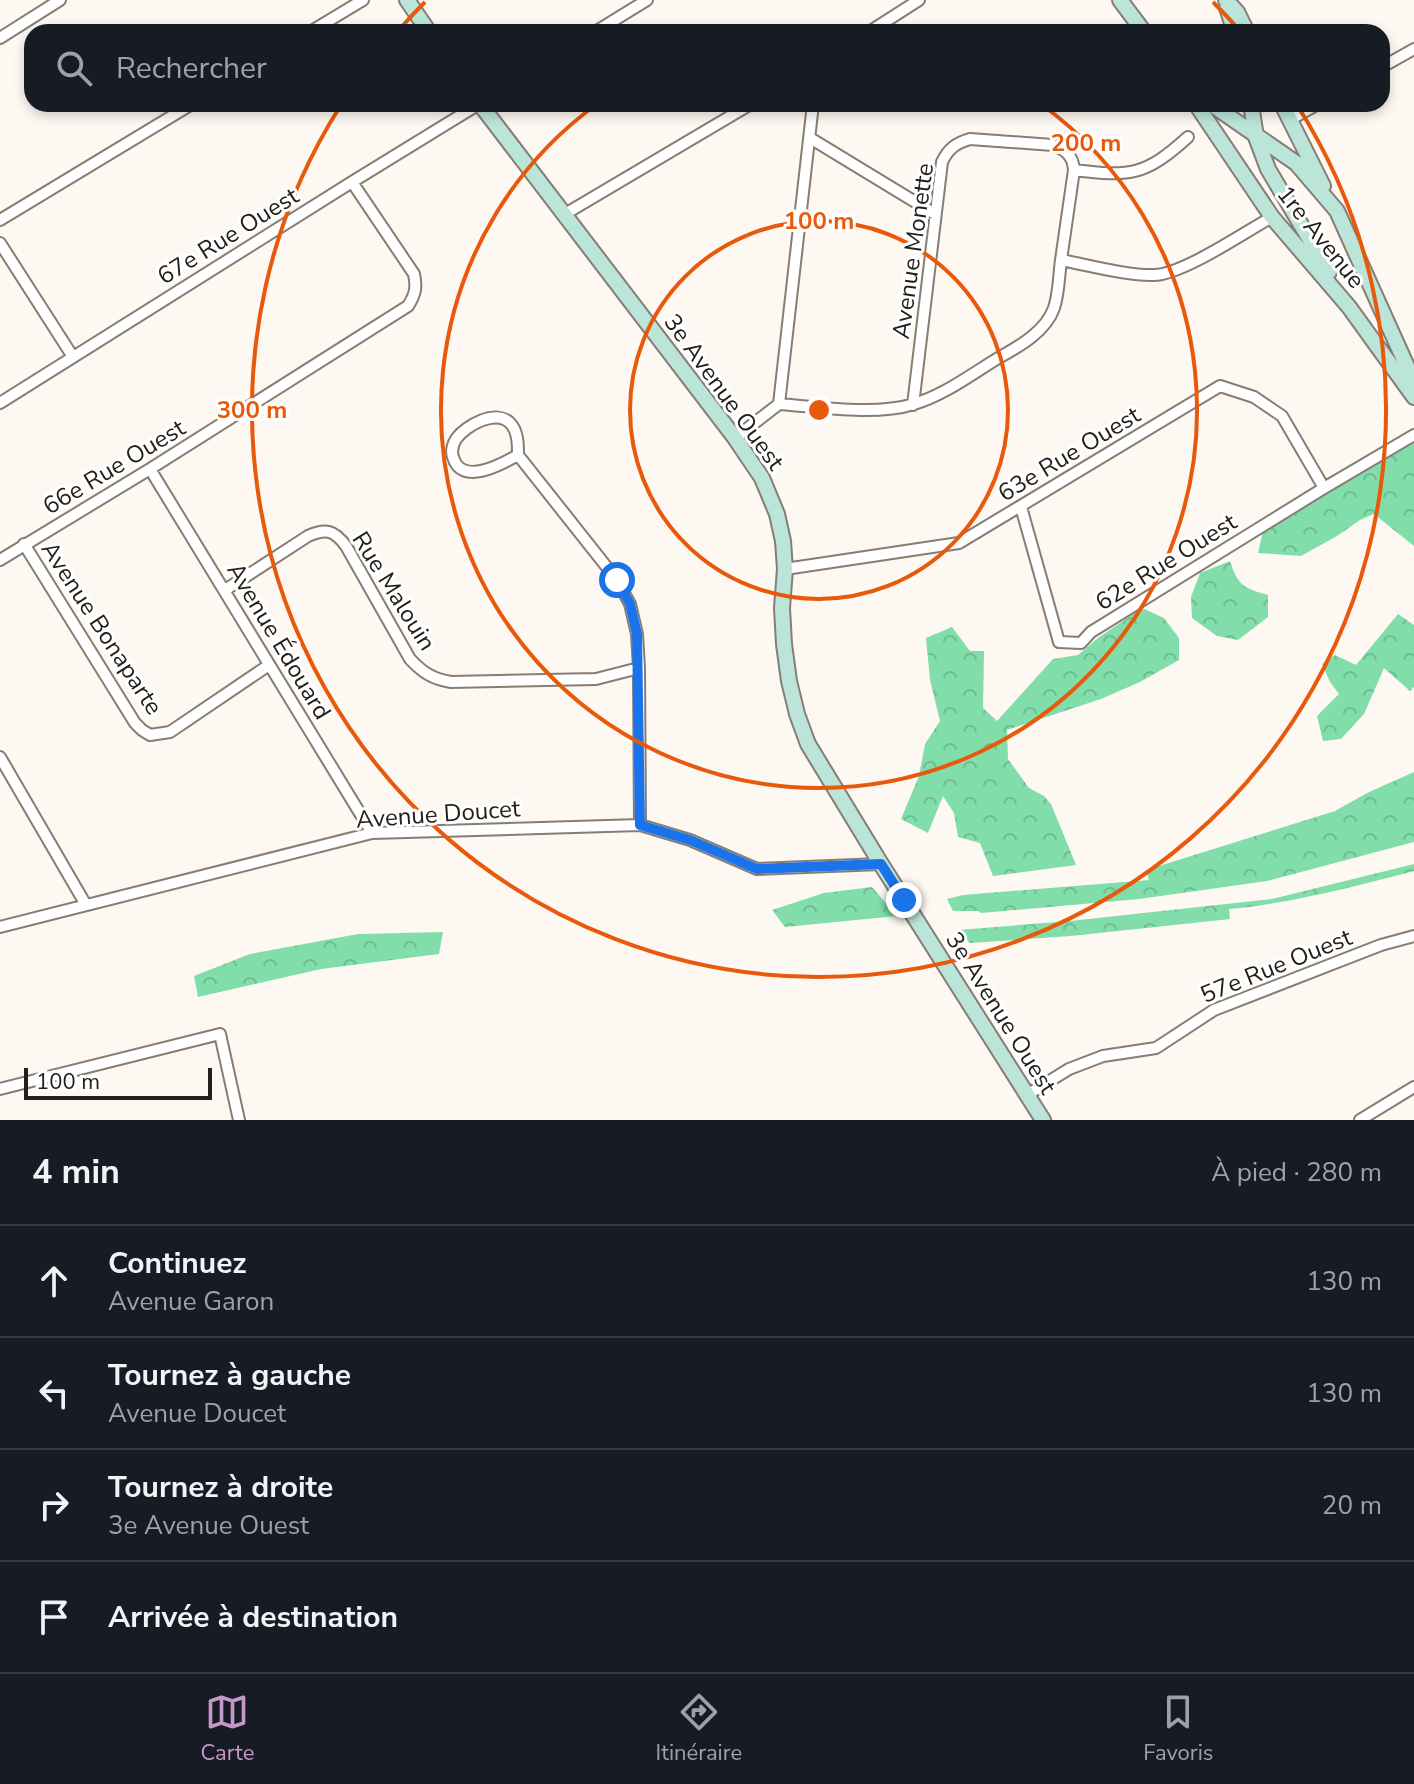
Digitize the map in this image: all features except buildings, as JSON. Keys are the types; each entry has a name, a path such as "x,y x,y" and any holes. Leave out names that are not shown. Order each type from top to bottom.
{"street":[{"path":"0,38 60,0"},
{"path":"323,24 363,0"},
{"path":"407,0 424,24"},
{"path":"608,24 647,0"},
{"path":"882,24 919,0"},
{"path":"1120,0 1138,24"},
{"path":"1225,0 1232,24"},
{"path":"1225,0 1243,24"},
{"path":"1390,62 1414,49"},
{"path":"0,220 179,112"},
{"name":"67e Rue Ouest","path":"0,403 466,112"},
{"name":"3e Avenue Ouest","path":"485,112 735,438 762,478 777,514 783,541 785,569 782,608 789,681 797,714 815,756 1043,1120"},
{"path":"565,214 737,112"},
{"path":"779,404 812,112"},
{"name":"1re Avenue","path":"1201,112 1272,217 1349,307 1414,397"},
{"name":"1re Avenue","path":"1222,112 1296,163 1337,211 1414,382"},
{"path":"1252,112 1256,137 1268,169 1349,307"},
{"path":"1286,112 1337,211"},
{"path":"1290,120 1304,112"},
{"path":"735,438 779,404 885,409 913,405 935,396 1017,347 1037,332 1054,308 1074,170 1127,173 1167,156 1188,137"},
{"path":"810,138 935,214"},
{"name":"Avenue Monette","path":"913,405 935,214 946,153 970,139 1053,145 1068,154 1073,160 1074,170"},
{"name":"66e Rue Ouest","path":"0,560 408,306 415,295 414,274 352,182"},
{"path":"1061,260 1158,276 1177,271 1272,217"},
{"path":"0,243 73,357"},
{"name":"63e Rue Ouest","path":"785,569 959,543 1220,386 1254,397 1282,416 1324,488"},
{"path":"518,455 482,471 471,472 454,461 452,451 455,440 480,421 504,419 513,425 518,455 617,580 630,604 637,634 639,668 640,825"},
{"name":"62e Rue Ouest","path":"1021,507 1059,642 1081,643 1091,632 1414,435"},
{"name":"Avenue Édouard","path":"150,469 372,833"},
{"name":"Rue Malouin","path":"225,590 308,536 320,531 331,532 346,546 410,659 434,679 451,682 596,679 639,668"},
{"name":"Avenue Bonaparte","path":"24,544 135,723 150,735 170,732 269,665"},
{"path":"0,757 86,905"},
{"name":"Avenue Doucet","path":"0,927 372,833 640,825 690,840 757,869 881,864"},
{"name":"57e Rue Ouest","path":"1027,1095 1069,1069 1103,1056 1156,1048 1214,1010 1381,945 1414,936"},
{"path":"0,1089 220,1034 239,1120"},
{"path":"1360,1120 1414,1087"}],"green space":[{"path":"1414,431 1414,546 1374,514 1301,556 1258,553 1263,531"},
{"path":"1230,561 1243,585 1268,595 1268,617 1238,640 1217,636 1192,618 1191,597 1200,573"},
{"path":"1142,608 1164,618 1179,638 1179,660 1101,699 1007,730 1008,759 1029,788 1051,804 1076,865 993,876 980,843 958,837 954,813 943,796 928,833 901,819 919,776 925,744 940,721 930,680 926,638 952,627 970,651 984,651 983,708 997,721 1053,659 1078,655"},
{"path":"1398,614 1414,625 1414,687 1410,691 1384,668 1364,714 1341,739 1323,741 1317,716 1339,694 1322,664 1335,655 1356,665"},
{"path":"1414,772 1414,842 1267,881 1139,899 981,913 953,911 947,899 963,895 1149,880 1146,870 1335,811"},
{"path":"1414,864 1414,871 1345,888 1276,903 1229,909 1230,919 970,943 958,930 1272,899"},
{"path":"872,887 897,916 785,927 772,910 824,893"},
{"path":"443,932 439,954 321,969 198,997 194,976 250,954 358,934"}],"route":[{"path":"617,580 630,604 637,634 640,825 690,840 757,869 881,864 904,900"}]}
